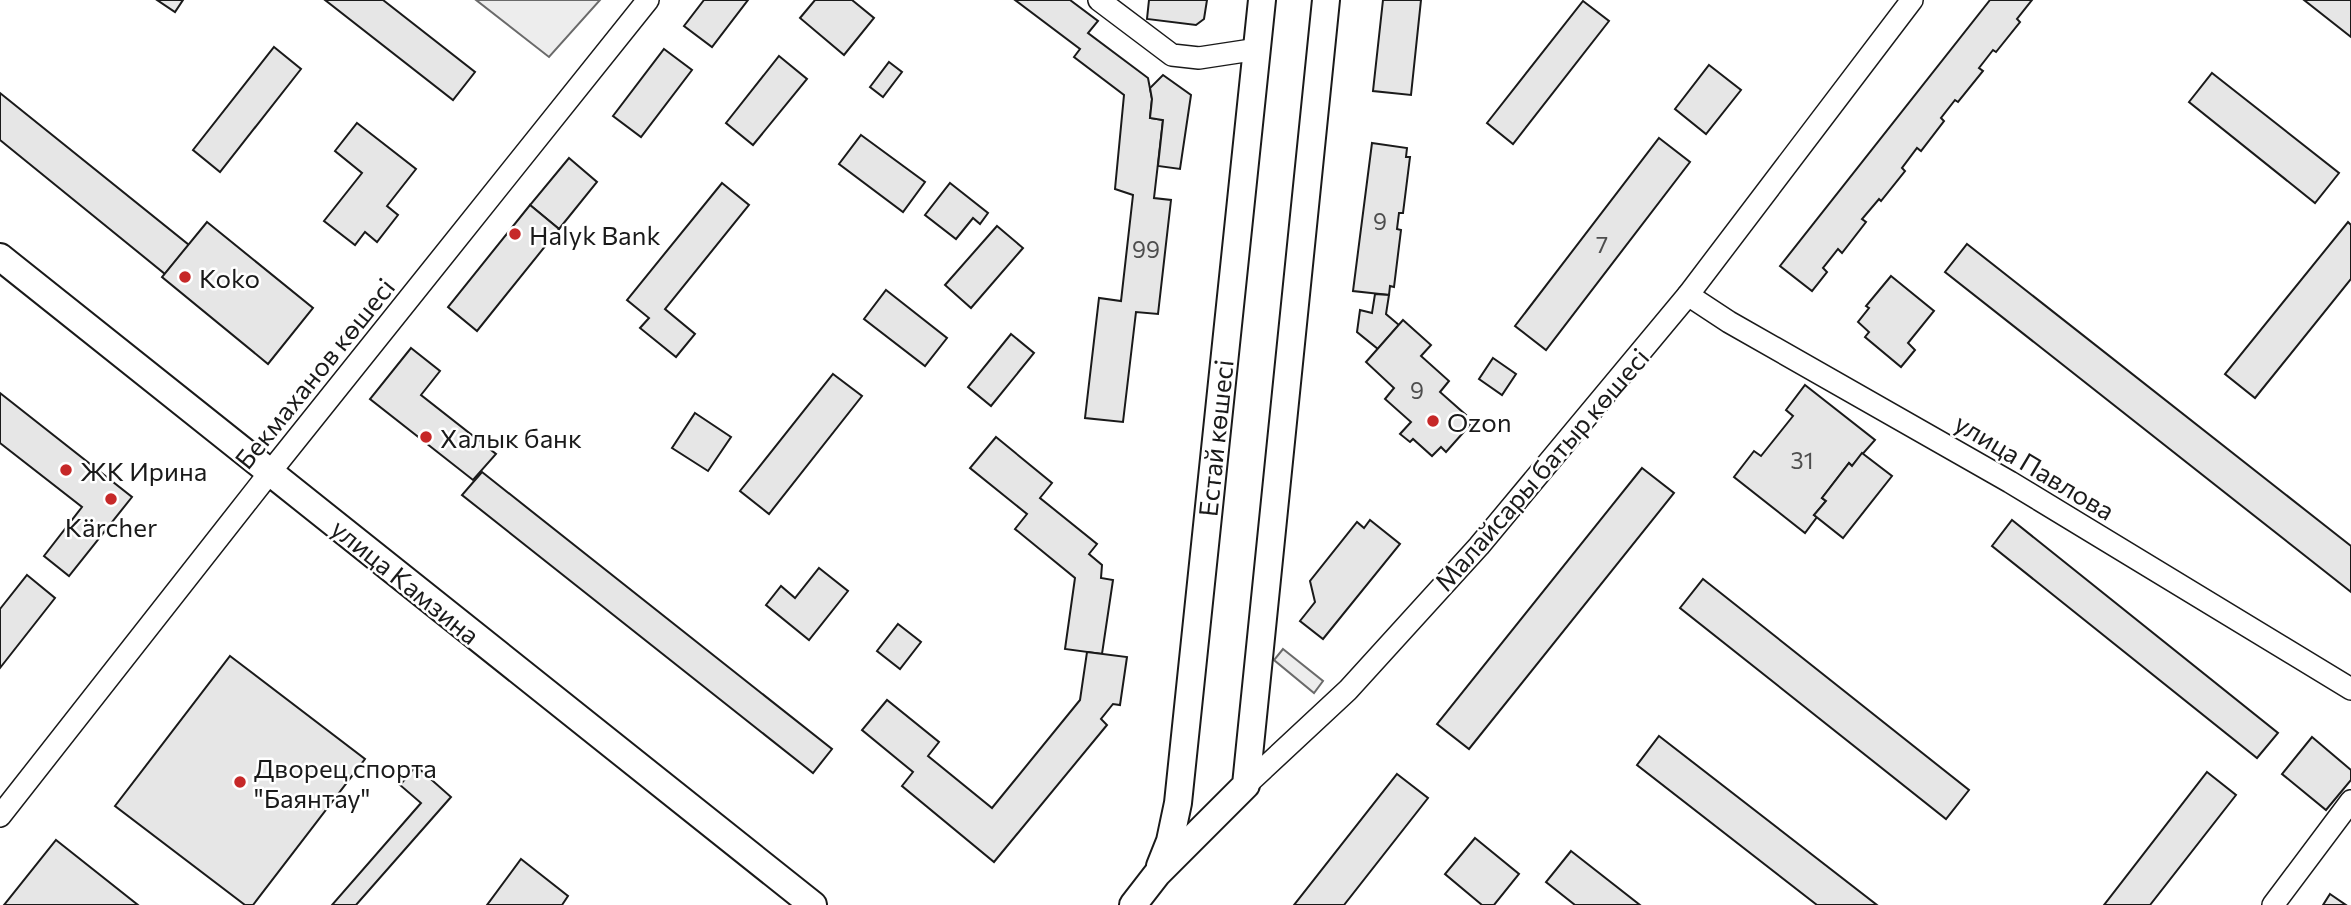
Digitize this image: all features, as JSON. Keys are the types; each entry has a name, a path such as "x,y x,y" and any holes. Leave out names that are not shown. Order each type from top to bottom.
{"main road":[{"name":"Естай көшесі","path":"1157,874 1170,841 1178,803 1262,0"},
{"path":"1246,785 1326,0"},
{"name":"улица Камзина","path":"0,257 813,905"},
{"name":"Малайсары батыр көшесі","path":"1133,905 1157,874 1246,785"}],"street":[{"name":"Бекмаханов көшесі","path":"0,816 271,471 648,0"},
{"path":"1099,0 1172,55 1199,58 1258,49"},
{"name":"Малайсары батыр көшесі","path":"1246,785 1348,690 1479,546 1688,295 1912,0"},
{"name":"улица Павлова","path":"1688,295 1729,322 2010,482 2351,689"},
{"path":"2273,905 2351,801"}],"shaded area":[{"path":"476,0 600,0 549,57"},
{"path":"1283,649 1323,681 1314,693 1274,660"}],"building":[{"path":"157,0 183,0 175,12"},
{"path":"325,0 383,0 475,72 453,100"},
{"path":"704,0 748,0 712,47 684,26"},
{"path":"815,0 852,0 874,18 844,55 800,18"},
{"path":"1015,0 1070,0 1098,21 1088,33 1148,78 1152,99 1150,118 1163,120 1154,198 1171,200 1158,314 1136,312 1123,422 1085,418 1099,298 1121,301 1133,195 1115,189 1124,95 1074,57 1080,49"},
{"path":"1149,0 1207,0 1204,19 1196,25 1147,19"},
{"path":"1383,0 1421,0 1411,95 1373,91"},
{"path":"1990,0 2032,0 2017,19 2020,22 1979,68 1983,71 1941,118 1944,121 1921,151 1917,148 1902,168 1905,171 1881,201 1879,199 1862,219 1866,222 1842,253 1838,249 1823,268 1827,272 1812,291 1780,266"},
{"path":"2304,0 2351,0 2351,37"},
{"path":"1583,1 1609,21 1513,144 1487,123"},
{"path":"274,47 301,69 220,172 193,150"},
{"path":"664,49 692,70 641,137 613,116"},
{"path":"779,56 807,79 753,145 726,123"},
{"path":"889,62 902,72 883,97 870,87"},
{"path":"1709,65 1741,90 1706,134 1675,109"},
{"path":"2212,73 2339,173 2315,203 2189,102"},
{"path":"1163,75 1191,95 1180,169 1158,166 1163,120 1150,118 1150,88"},
{"path":"0,93 189,245 165,274 0,140"},
{"path":"357,123 416,169 387,206 398,215 377,242 365,232 355,245 324,221 362,173 335,151"},
{"path":"861,135 925,182 903,212 839,164"},
{"path":"1659,138 1690,162 1546,350 1515,326"},
{"path":"1372,143 1407,148 1406,157 1410,157 1403,213 1399,213 1397,229 1401,230 1394,287 1390,286 1389,295 1353,291"},
{"path":"569,158 597,182 559,229 530,205"},
{"path":"722,183 749,205 665,309 695,334 676,357 640,328 649,318 627,300"},
{"path":"950,183 988,213 980,224 973,218 956,239 925,215"},
{"path":"530,205 559,229 477,331 448,307"},
{"path":"207,222 313,308 268,364 162,277"},
{"path":"2348,222 2351,225 2351,279 2255,398 2225,374"},
{"path":"997,226 1023,248 971,308 945,285"},
{"path":"1967,244 2351,546 2351,592 1945,272"},
{"path":"1891,276 1934,311 1908,343 1915,350 1901,367 1865,337 1869,332 1858,322 1869,308 1866,306"},
{"path":"886,290 947,338 925,366 864,319"},
{"path":"1375,294 1389,295 1386,314 1399,325 1378,349 1357,332 1360,310 1372,313"},
{"path":"1403,320 1431,345 1421,356 1449,381 1440,392 1466,415 1463,419 1470,425 1446,452 1441,447 1432,456 1413,439 1410,442 1400,434 1411,422 1385,399 1394,388 1366,362"},
{"path":"1011,334 1034,353 991,406 968,387"},
{"path":"411,348 440,371 421,395 496,454 473,480 370,399"},
{"path":"1493,358 1516,374 1502,395 1479,379"},
{"path":"833,374 862,396 769,514 740,491"},
{"path":"1805,385 1875,440 1852,466 1849,463 1822,498 1826,501 1814,515 1817,517 1805,533 1734,477 1754,451 1761,456 1793,416 1786,410"},
{"name":"ЖК Ирина","path":"0,393 132,497 69,576 44,556 82,507 0,443"},
{"path":"695,413 731,437 708,471 672,448"},
{"path":"996,437 1052,483 1040,498 1097,544 1089,554 1102,565 1101,578 1113,580 1102,654 1065,649 1075,578 1015,529 1027,514 970,468"},
{"path":"1862,453 1892,476 1843,538 1814,515 1826,501 1822,498 1849,463 1852,466"},
{"path":"1642,468 1674,493 1469,749 1437,724"},
{"path":"482,472 832,749 813,773 462,495"},
{"path":"1370,520 1400,544 1323,639 1300,621 1315,602 1310,581 1357,522 1364,528"},
{"path":"2012,520 2278,733 2257,758 1992,546"},
{"path":"819,568 848,591 809,640 766,605 781,586 795,598"},
{"path":"27,575 55,598 0,668 0,609"},
{"path":"1703,579 1969,790 1946,819 1680,608"},
{"path":"898,624 921,642 900,669 877,651"},
{"path":"1087,652 1127,657 1120,705 1113,704 1101,719 1107,725 994,862 902,786 913,772 862,730 887,700 939,742 928,756 992,808 1080,700"},
{"name":"Дворец спорта \"Баянтау\"","path":"230,656 365,759 253,905 245,905 115,806"},
{"path":"1659,736 1877,905 1817,905 1637,765"},
{"path":"2312,737 2351,770 2351,780 2326,810 2282,774"},
{"path":"416,766 451,797 356,905 332,905 421,803 400,785"},
{"path":"2207,772 2236,795 2150,905 2104,905"},
{"path":"1397,774 1428,798 1344,905 1294,905"},
{"path":"1475,838 1519,874 1494,905 1482,905 1445,874"},
{"path":"56,840 138,905 4,905"},
{"path":"1571,851 1640,905 1575,905 1546,882"},
{"path":"521,859 568,896 562,905 487,905"},
{"path":"2330,894 2346,905 2323,905"}],"place":[{"name":"Halyk Bank","path":"515,234"},
{"name":"Koko","path":"185,277"},
{"name":"Ozon","path":"1433,421"},
{"name":"Халык банк","path":"426,437"},
{"name":"ЖК Ирина","path":"66,470"},
{"name":"Kärcher","path":"111,499"},
{"name":"Дворец спорта \"Баянтау\"","path":"240,782"}]}
